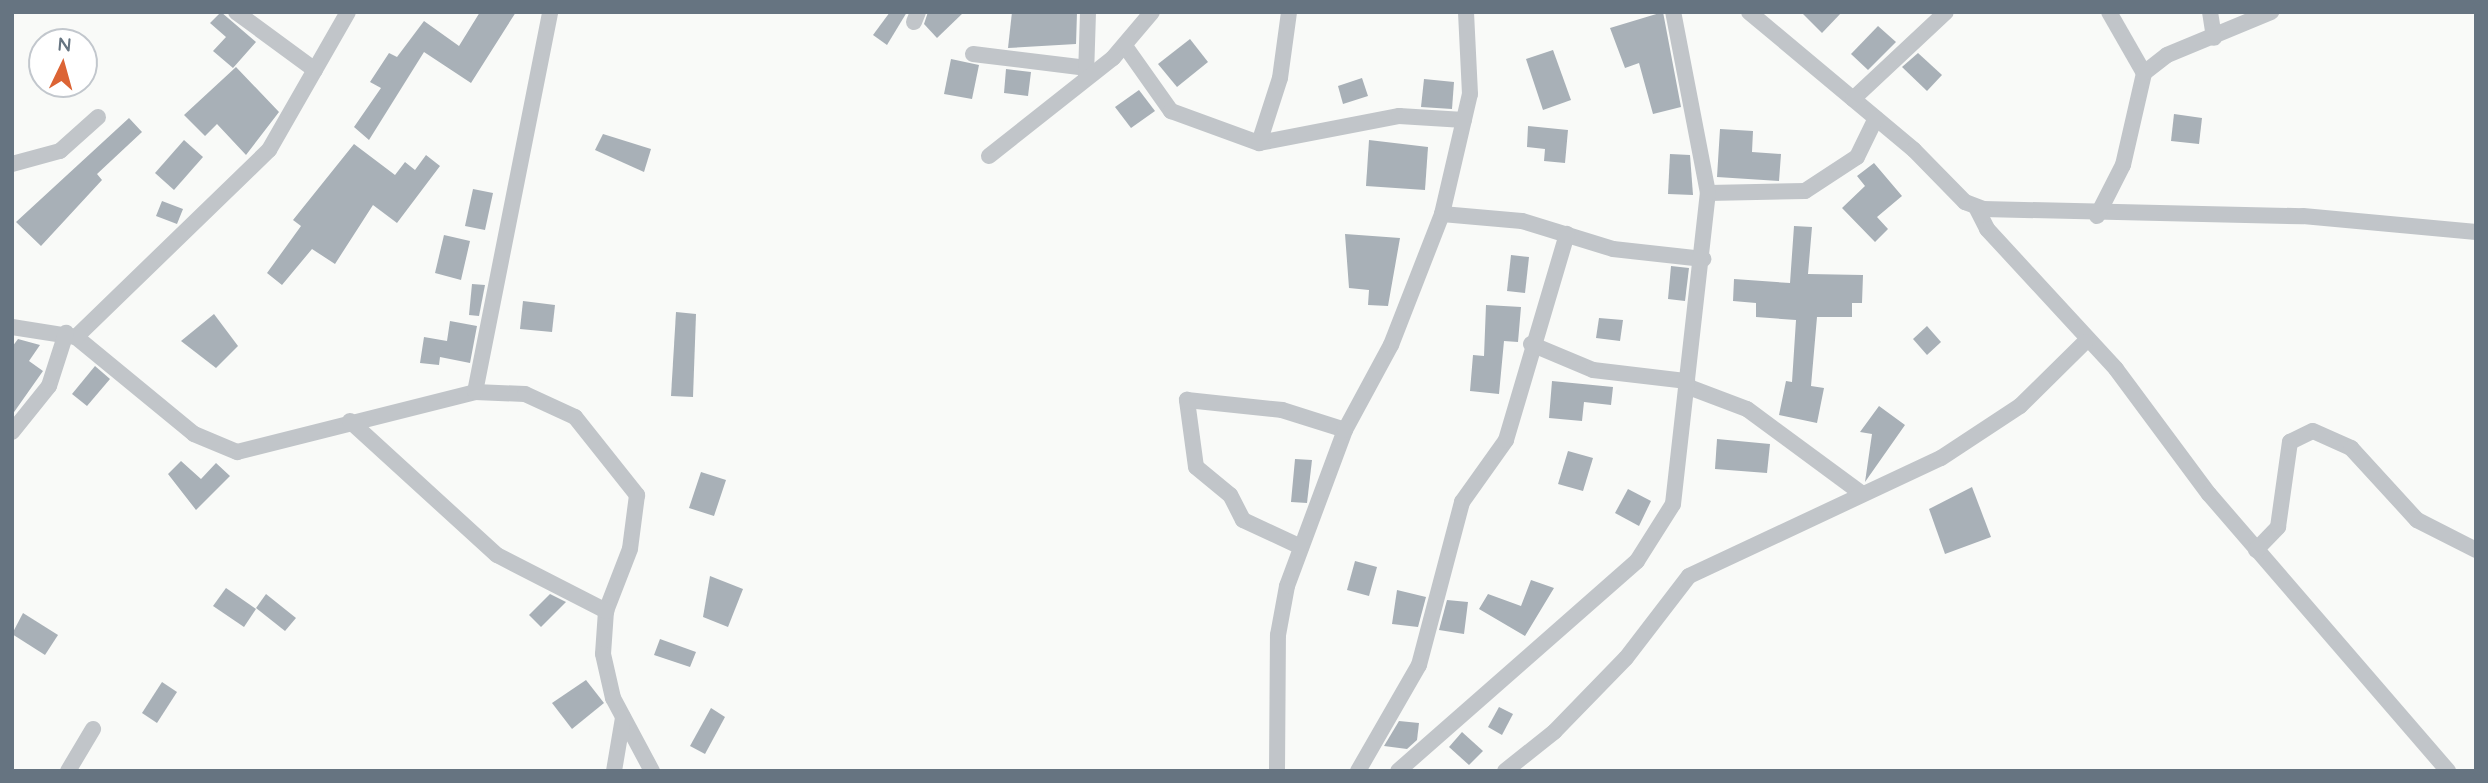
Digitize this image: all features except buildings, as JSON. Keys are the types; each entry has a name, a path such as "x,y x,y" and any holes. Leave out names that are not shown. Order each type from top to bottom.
{"street":[{"path":"236,12 315,70"},
{"path":"12,432 49,386 71,335 269,150 348,12"},
{"path":"475,392 550,12"},
{"path":"1086,74 1088,12"},
{"path":"989,156 1086,74 1125,46 1152,12"},
{"path":"1259,143 1280,78 1289,12"},
{"path":"1277,771 1278,635 1301,547 1345,430 1391,345 1442,214 1469,94 1466,12"},
{"path":"1398,771 1539,652 1654,540 1679,475 1686,384 1703,259 1708,193 1673,12"},
{"path":"1749,12 1876,118 1976,207 1987,229 2085,342 2116,369 2256,550 2448,771"},
{"path":"1853,99 1946,12"},
{"path":"2097,216 2123,165 2144,73 2109,12"},
{"path":"2210,12 2214,37"},
{"path":"2144,73 2214,37 2271,12"},
{"path":"1125,46 1171,111 1259,143 1399,116 1464,120"},
{"path":"973,54 1086,74"},
{"path":"12,164 60,151 98,117"},
{"path":"1708,193 1805,191 1857,157 1876,118"},
{"path":"1976,207 2097,216 2303,216 2476,232"},
{"path":"1442,214 1522,221 1613,249 1703,259"},
{"path":"1357,771 1419,665 1462,502 1506,440 1531,344 1567,234"},
{"path":"12,327 71,335 218,447 250,453 350,421 475,392 524,394 564,409 631,483 638,517 606,611 606,675 623,718 652,771"},
{"path":"1506,771 1554,732 1626,658 1689,576 1984,432 2085,342"},
{"path":"1531,344 1593,370 1686,384 1747,409 1861,493"},
{"path":"1301,547 1243,520 1230,495 1196,467 1187,400 1282,410 1345,430"},
{"path":"350,421 497,555 606,611"},
{"path":"2256,550 2278,527 2290,442 2313,431 2351,448 2417,520 2476,550"},
{"path":"614,771 623,718"},
{"path":"68,771 93,729"}]}
